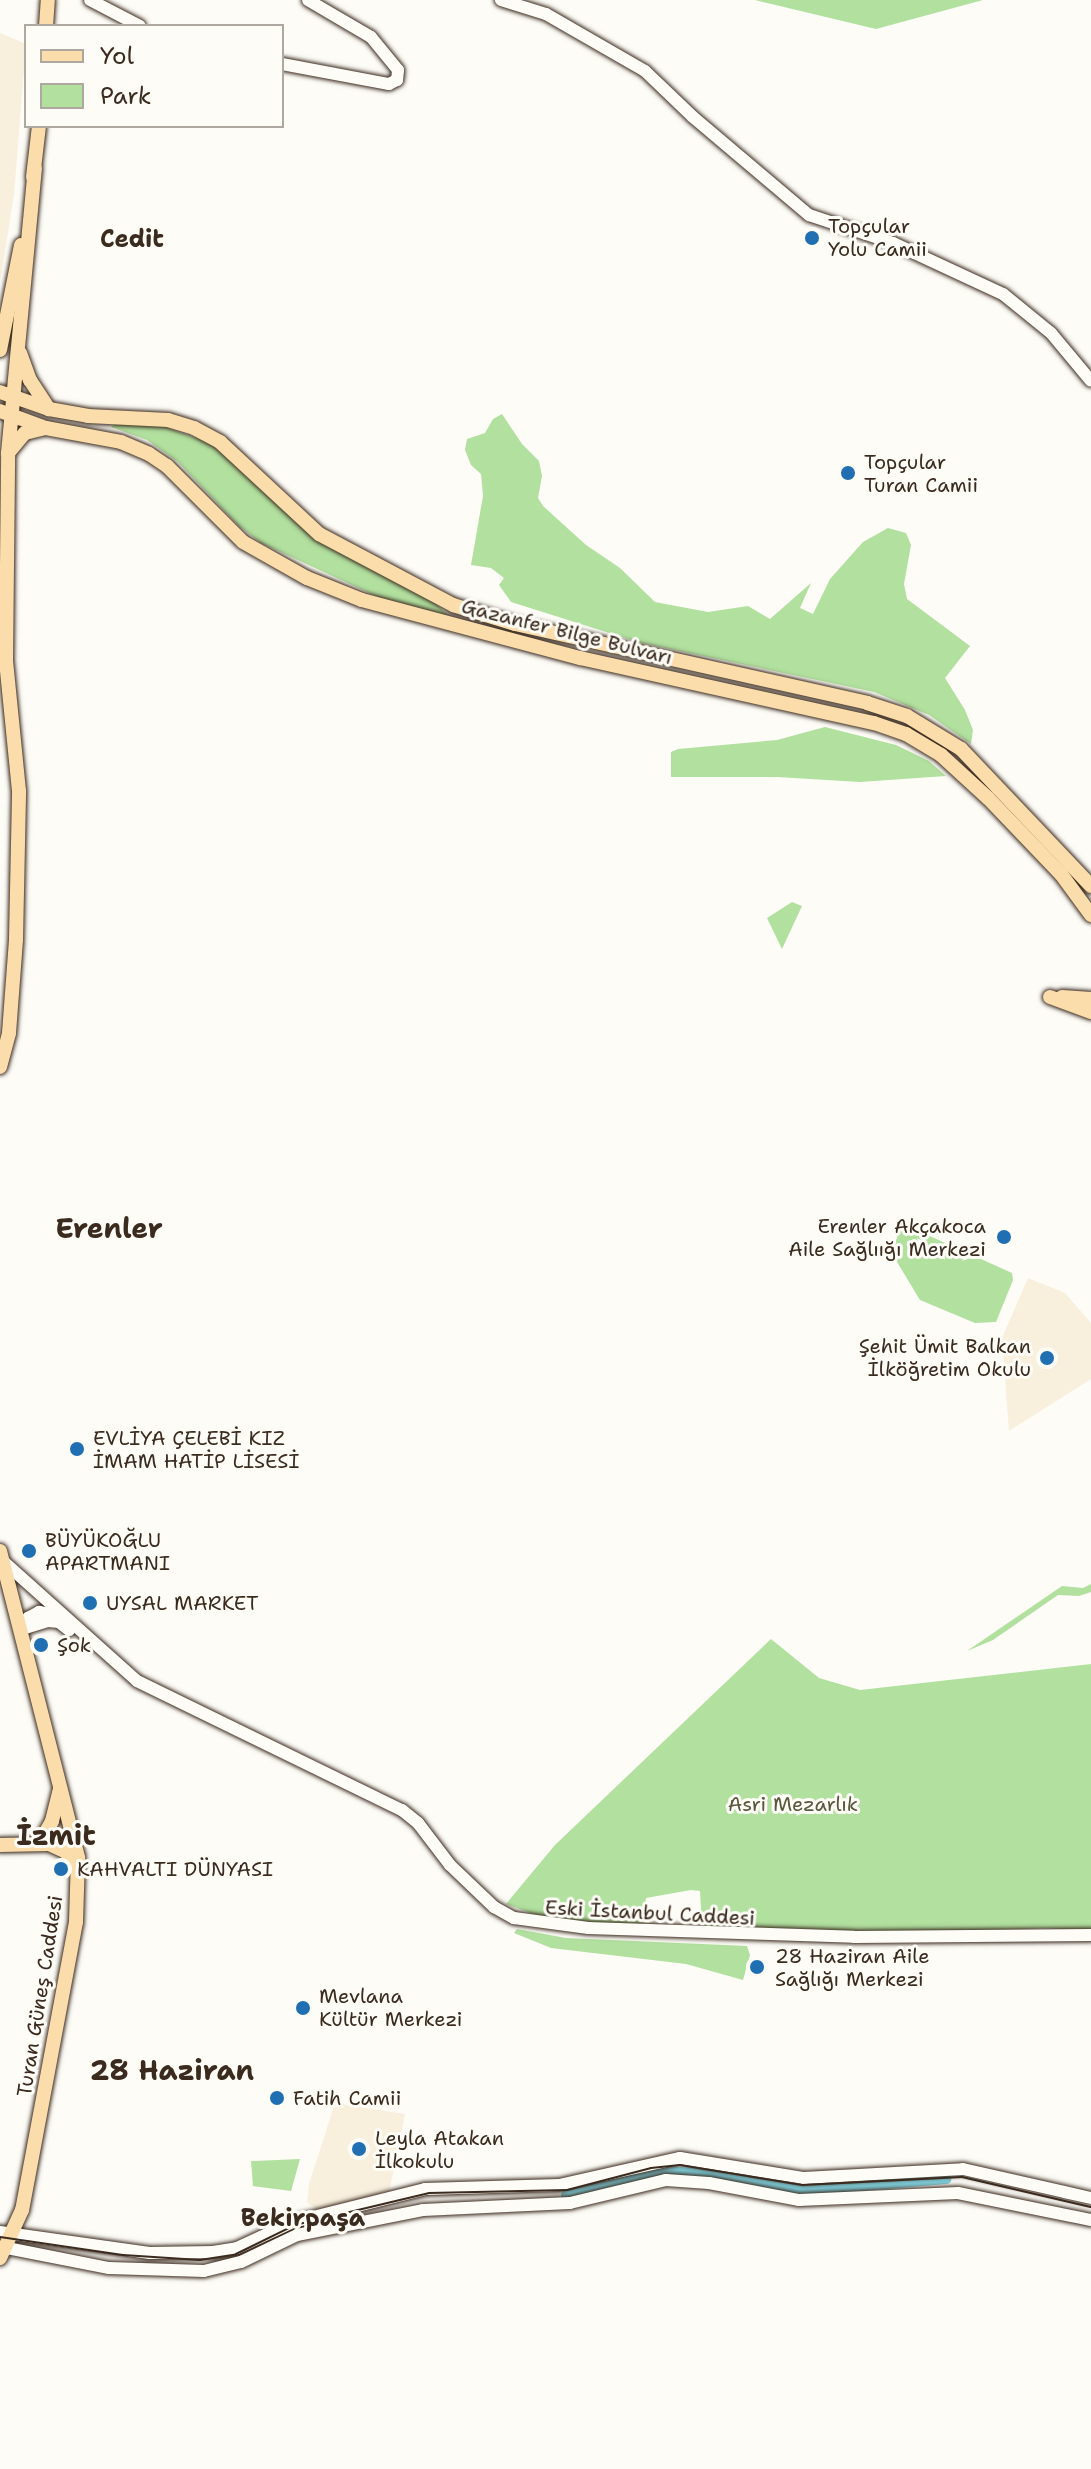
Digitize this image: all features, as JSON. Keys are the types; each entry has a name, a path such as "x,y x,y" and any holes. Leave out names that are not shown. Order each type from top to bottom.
{"main road":[{"path":"46,24 48,0"},
{"path":"90,0 136,24"},
{"path":"284,64 389,84 397,80 398,70 371,37 308,0"},
{"path":"501,0 546,14 645,71 693,117 809,215 893,243 1003,294 1051,333 1091,381"},
{"path":"0,1067 9,1033 13,983 18,822 6,660 8,453 5,413 18,341 32,225 39,128"},
{"path":"0,350 35,168"},
{"path":"0,333 7,319"},
{"path":"18,341 24,368 49,409"},
{"name":"Gazanfer Bilge Bulvarı","path":"6,394 49,409 88,416 159,419 194,428 220,442 319,534 453,605 515,624 867,703 907,716 940,733 971,758 1091,886"},
{"name":"Gazanfer Bilge Bulvarı","path":"5,413 46,428 121,442 149,454 167,466 243,542 307,578 362,600 580,658 874,723 906,734 941,755 963,775 1076,893 1091,915"},
{"path":"8,453 25,433 46,428"},
{"path":"1076,893 1091,926"},
{"path":"1061,997 1091,992"},
{"path":"1091,999 1050,997 1091,1012"},
{"name":"Eski İstanbul Caddesi","path":"2,1557 121,1670 148,1688 390,1802 418,1823 450,1865 494,1907 514,1918 588,1928 839,1937 1091,1938"},
{"name":"Turan Güneş Caddesi","path":"2,1557 73,1830 78,1868 71,1959 22,2210 7,2232 2,2252"},
{"path":"22,1629 28,1618 39,1612 64,1617"},
{"name":"Eski İstanbul Caddesi","path":"22,1629 48,1621 59,1622 135,1688 392,1809 471,1897 514,1923 561,1931 640,1936 854,1942 1091,1938"},
{"path":"40,1842 52,1821 60,1785"},
{"path":"0,1845 40,1842 61,1848 78,1868"},
{"path":"7,2232 150,2253 228,2251 293,2222 425,2189 559,2185 680,2158 804,2178 963,2169 1091,2198"},
{"path":"2,2252 109,2268 204,2271 241,2262 297,2235 423,2210 570,2203 666,2180 709,2183 799,2200 958,2193 1091,2220"}],"shaded area":[{"path":"0,33 24,43 24,69 14,195 0,282"},
{"name":"Şehit Ümit Balkan İlköğretim Okulu","path":"1028,1278 1065,1293 1091,1323 1091,1379 1009,1431 1002,1338"},
{"name":"Leyla Atakan İlkokulu","path":"335,2103 405,2114 389,2193 317,2210 307,2202 309,2184"}],"green space":[{"path":"755,0 983,0 876,29"},
{"path":"502,414 522,444 539,461 542,476 538,498 543,506 586,545 620,568 655,602 708,612 748,606 770,619 811,583 800,608 813,614 830,579 863,542 888,528 906,533 911,545 904,584 907,599 970,646 945,678 965,710 973,730 971,744 929,715 874,692 641,643 511,602 499,585 504,578 491,568 471,565 483,496 481,474 471,465 465,450 467,439 485,433 493,419"},
{"path":"116,423 162,426 213,444 306,528 428,596 449,616 380,598 261,543 239,526 178,462 147,440 111,427"},
{"path":"825,727 896,745 929,761 946,776 860,782 777,777 671,777 671,752 678,749 777,740"},
{"path":"792,902 802,906 782,949 767,918"},
{"path":"903,1224 1012,1273 1013,1280 996,1322 975,1323 920,1300 891,1252"},
{"path":"1091,1584 1091,1592 1079,1596 1058,1595 993,1640 967,1651 1062,1586 1083,1588"},
{"name":"Asri Mezarlık","path":"771,1639 819,1678 860,1690 1091,1664 1091,1931 1043,1928 911,1935 702,1928 700,1891 691,1890 646,1898 643,1929 547,1919 506,1904 555,1845"},
{"path":"517,1929 566,1938 747,1946 750,1955 743,1980 686,1964 551,1948 514,1933"},
{"path":"300,2159 291,2191 253,2186 251,2161"}],"waterway":[{"path":"566,2195 663,2171 716,2174 803,2191 946,2179"}],"tram line":[{"path":"0,2237 123,2255 200,2260 236,2254 295,2225 429,2193 567,2190 651,2168 680,2165 802,2185 962,2177 1091,2207"}],"place":[{"name":"Topçular Yolu Camii","path":"812,238"},
{"name":"Topçular Turan Camii","path":"848,473"},
{"name":"Erenler Akçakoca Aile Sağlıığı Merkezi","path":"1004,1237"},
{"name":"Şehit Ümit Balkan İlköğretim Okulu","path":"1047,1358"},
{"name":"EVLİYA ÇELEBİ KIZ İMAM HATİP LİSESİ","path":"77,1449"},
{"name":"BÜYÜKOĞLU APARTMANI","path":"29,1551"},
{"name":"UYSAL MARKET","path":"90,1603"},
{"name":"Şok","path":"41,1645"},
{"name":"KAHVALTI DÜNYASI","path":"61,1869"},
{"name":"28 Haziran Aile Sağlığı Merkezi","path":"757,1967"},
{"name":"Mevlana Kültür Merkezi","path":"303,2008"},
{"name":"Fatih Camii","path":"277,2098"},
{"name":"Leyla Atakan İlkokulu","path":"359,2149"}],"district":[{"name":"Cedit","path":"132,240"},
{"name":"Erenler","path":"109,1228"},
{"name":"İzmit","path":"56,1835"},
{"name":"28 Haziran","path":"172,2070"},
{"name":"Bekirpaşa","path":"303,2219"}]}
